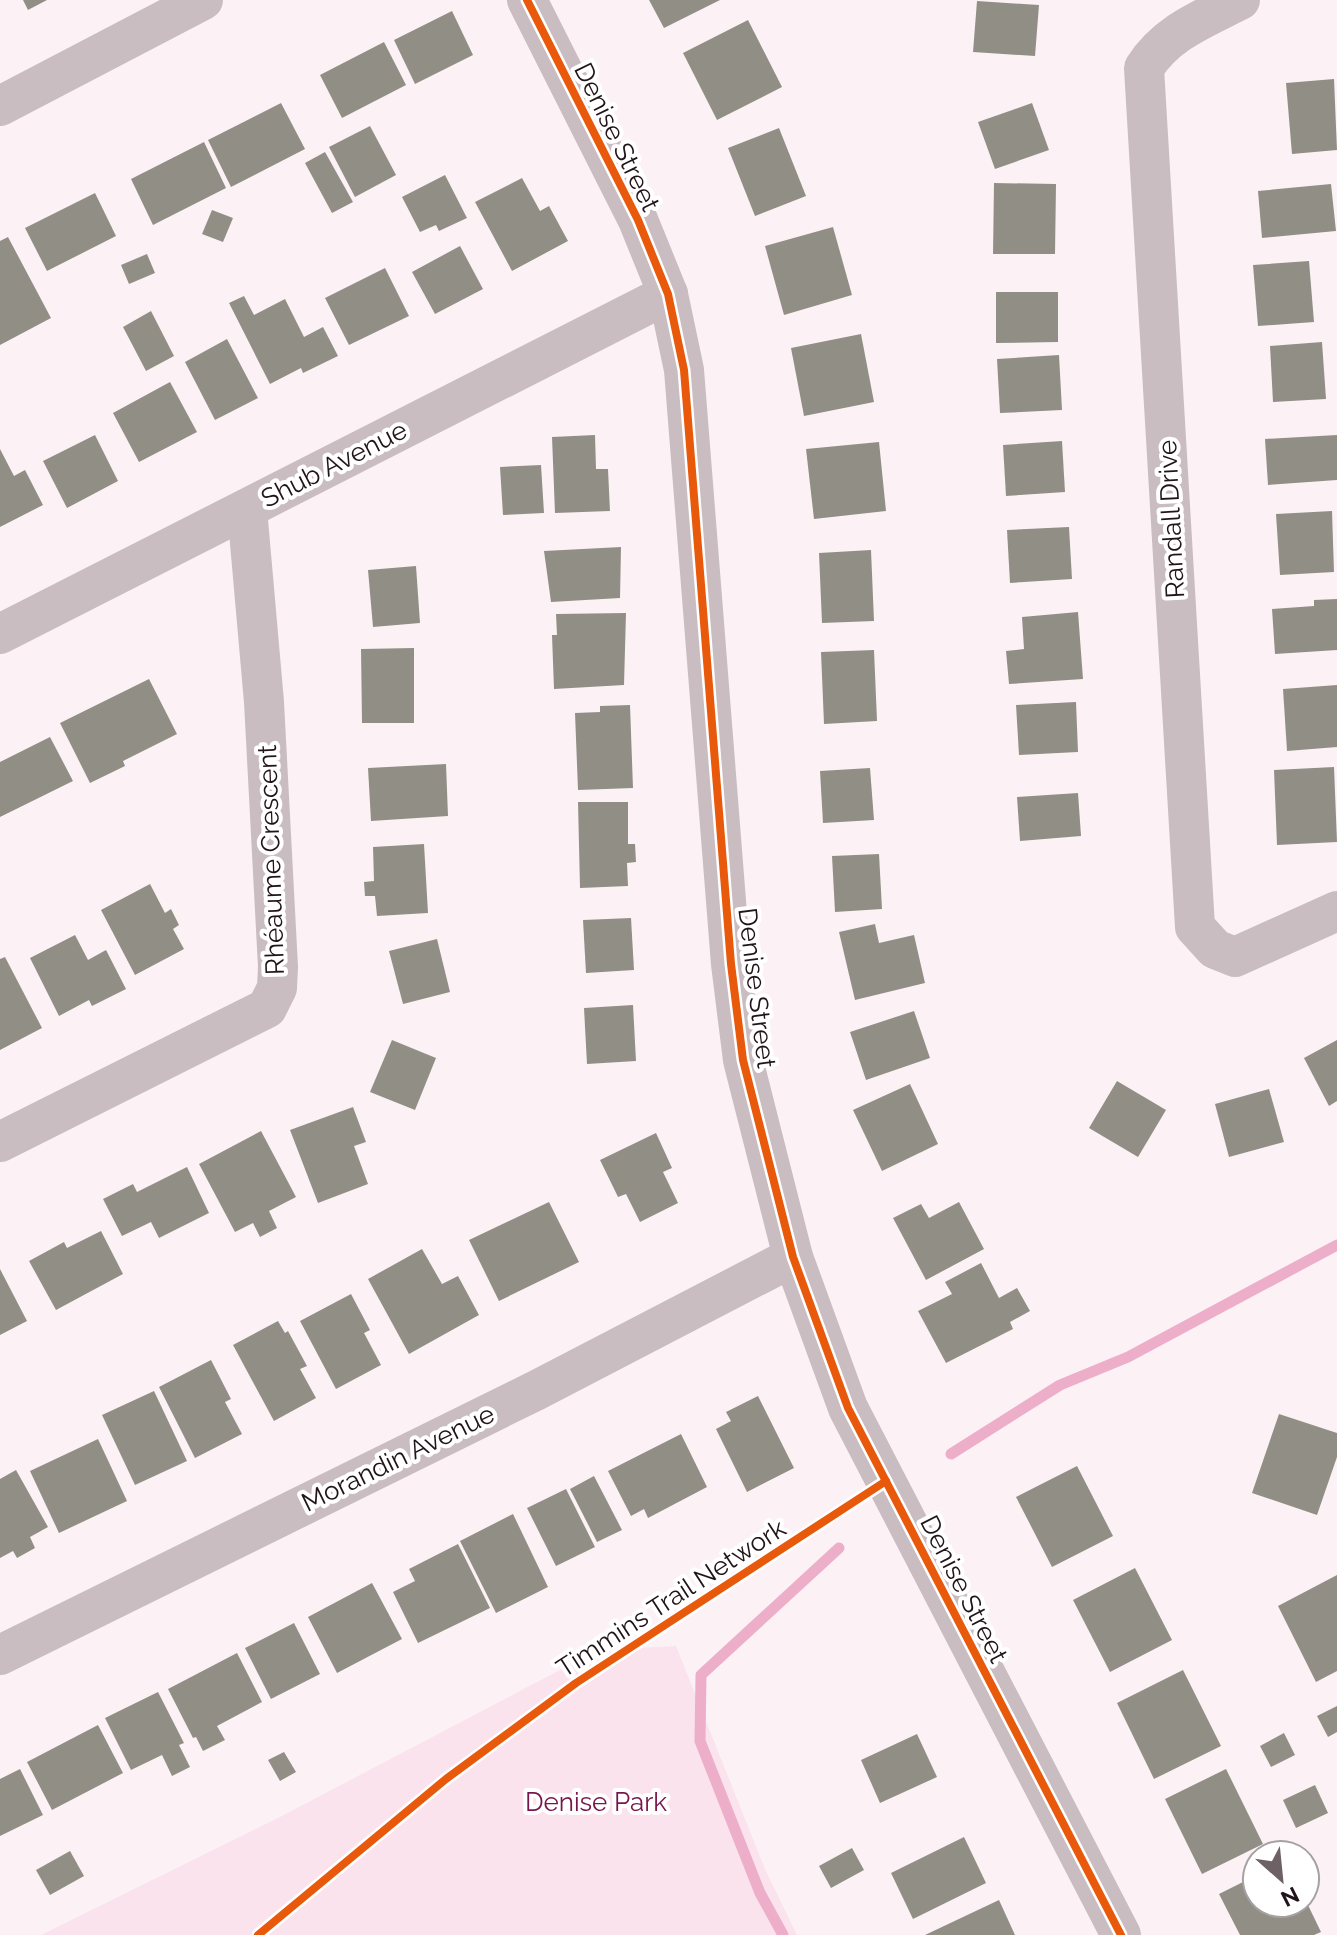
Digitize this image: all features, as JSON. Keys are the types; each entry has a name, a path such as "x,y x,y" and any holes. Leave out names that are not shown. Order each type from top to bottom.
{"street":[{"path":"0,106 203,0"},
{"name":"Denise Street","path":"527,0 638,220 668,294 684,370 731,964 743,1060 793,1257 848,1408 1121,1935"},
{"name":"Randall Drive","path":"1240,0 1175,33 1155,50 1144,68 1195,927 1215,949 1235,957 1337,911"},
{"name":"Shub Avenue","path":"0,634 668,294"},
{"name":"Rhéaume Crescent","path":"0,1142 267,1008 277,988 264,702 247,509"},
{"name":"Morandin Avenue","path":"0,1655 537,1390 793,1257"}],"green space":[{"name":"Denise Park","path":"676,1646 765,1869 797,1935 41,1935 278,1818 598,1650"}],"building":[{"path":"23,0 47,0 28,10"},
{"path":"649,0 720,0 664,28"},
{"path":"977,1 1039,5 1035,56 973,52"},
{"path":"452,11 473,55 415,84 394,40"},
{"path":"748,20 782,87 717,120 683,53"},
{"path":"384,42 406,85 342,118 320,75"},
{"path":"1334,79 1337,150 1292,154 1286,83"},
{"path":"281,103 305,149 231,187 208,140"},
{"path":"1032,103 1049,150 995,169 978,122"},
{"path":"370,126 396,175 355,197 329,147"},
{"path":"779,128 806,196 755,216 728,148"},
{"path":"204,142 226,188 153,225 131,179"},
{"path":"325,152 353,202 332,213 305,163"},
{"path":"445,175 467,218 439,231 436,225 420,232 402,197"},
{"path":"522,178 540,211 549,206 568,241 512,271 475,202"},
{"path":"994,183 1056,184 1055,254 993,254"},
{"path":"1331,184 1336,231 1262,238 1258,191"},
{"path":"95,193 116,236 47,271 25,228"},
{"path":"212,210 233,218 223,242 202,234"},
{"path":"833,227 852,295 784,315 765,246"},
{"path":"8,237 51,318 0,345 0,241"},
{"path":"460,246 483,289 435,314 412,272"},
{"path":"147,254 155,273 129,284 121,265"},
{"path":"1309,261 1314,322 1258,326 1253,265"},
{"path":"385,268 409,316 349,345 325,298"},
{"path":"996,292 1058,292 1058,342 996,343"},
{"path":"244,296 254,315 285,299 304,337 323,327 338,356 303,373 301,368 270,384 229,303"},
{"path":"151,311 174,356 146,371 123,327"},
{"path":"861,334 874,402 804,416 791,348"},
{"path":"227,339 258,398 215,420 185,362"},
{"path":"1322,342 1326,399 1273,402 1270,346"},
{"path":"1059,355 1062,410 1000,413 997,359"},
{"path":"170,382 197,432 139,462 113,413"},
{"path":"95,435 118,481 67,508 43,461"},
{"path":"595,435 596,469 608,469 610,511 555,513 552,437"},
{"path":"1337,435 1337,480 1268,485 1265,439"},
{"path":"1062,441 1065,492 1006,496 1003,445"},
{"path":"879,442 886,511 814,519 806,449"},
{"path":"0,449 14,476 25,470 43,505 0,527"},
{"path":"541,465 544,513 503,515 500,467"},
{"path":"1332,511 1334,572 1280,575 1276,514"},
{"path":"1069,527 1072,579 1010,583 1007,530"},
{"path":"621,547 620,598 551,602 544,551"},
{"path":"871,550 874,621 822,623 819,553"},
{"path":"416,566 420,623 373,627 368,570"},
{"path":"1337,599 1337,650 1275,654 1272,609 1314,606 1314,600"},
{"path":"1078,612 1083,679 1009,684 1006,651 1024,649 1022,617"},
{"path":"626,613 624,685 554,689 552,635 557,635 556,614"},
{"path":"414,648 414,723 362,723 361,649"},
{"path":"874,650 877,721 824,724 821,652"},
{"path":"149,679 177,734 123,761 125,766 90,783 60,723"},
{"path":"1337,685 1337,747 1287,751 1283,689"},
{"path":"1076,702 1078,752 1019,755 1016,705"},
{"path":"630,705 633,788 578,790 575,713 600,712 600,706"},
{"path":"50,737 73,781 0,817 0,762"},
{"path":"446,764 448,816 371,821 368,768"},
{"path":"1334,767 1337,842 1277,845 1274,770"},
{"path":"870,768 874,820 823,823 820,771"},
{"path":"1078,793 1081,836 1020,841 1017,797"},
{"path":"578,802 628,802 628,844 635,844 636,862 627,863 628,886 580,888"},
{"path":"424,844 428,913 377,916 375,896 365,896 364,882 374,881 373,847"},
{"path":"879,854 882,909 835,912 832,856"},
{"path":"150,884 165,913 171,909 179,925 173,929 184,949 135,975 101,910"},
{"path":"631,918 634,970 586,973 583,920"},
{"path":"875,924 879,943 914,935 925,983 855,1000 839,932"},
{"path":"75,935 88,960 106,950 126,989 92,1006 89,1000 59,1016 30,958"},
{"path":"437,939 450,992 403,1004 389,951"},
{"path":"5,957 42,1028 0,1050 0,959"},
{"path":"633,1005 636,1061 587,1064 584,1008"},
{"path":"914,1011 930,1058 866,1080 850,1032"},
{"path":"392,1040 436,1058 415,1110 370,1092"},
{"path":"1337,1040 1337,1101 1329,1106 1304,1058"},
{"path":"1117,1081 1166,1110 1138,1157 1089,1128"},
{"path":"910,1084 938,1144 882,1171 853,1110"},
{"path":"1269,1089 1284,1142 1229,1157 1215,1104"},
{"path":"353,1107 366,1142 354,1146 368,1184 318,1203 290,1130"},
{"path":"261,1131 296,1197 269,1211 277,1228 260,1237 253,1223 235,1232 199,1164"},
{"path":"656,1133 672,1168 663,1172 678,1203 640,1222 626,1194 618,1197 600,1160"},
{"path":"187,1167 209,1213 159,1238 151,1222 122,1236 103,1199 133,1184 137,1192"},
{"path":"549,1202 579,1262 499,1301 469,1240"},
{"path":"959,1202 984,1249 926,1280 893,1218 921,1204 929,1218"},
{"path":"101,1231 123,1274 56,1310 29,1261 64,1242 67,1248"},
{"path":"422,1249 442,1284 458,1276 479,1315 409,1354 368,1279"},
{"path":"981,1263 999,1298 1017,1288 1030,1311 1010,1322 1013,1329 946,1363 918,1311 952,1294 945,1282"},
{"path":"0,1269 27,1321 0,1335"},
{"path":"351,1294 370,1330 364,1333 381,1365 336,1389 300,1321"},
{"path":"278,1321 285,1333 288,1331 307,1366 300,1369 316,1398 274,1421 233,1345"},
{"path":"211,1360 231,1399 225,1402 242,1434 195,1458 159,1387"},
{"path":"154,1391 187,1461 135,1485 102,1415"},
{"path":"758,1396 794,1468 747,1492 716,1429 731,1421 726,1412"},
{"path":"1279,1414 1337,1433 1337,1457 1317,1515 1252,1493"},
{"path":"681,1434 707,1487 648,1518 644,1509 631,1516 608,1471"},
{"path":"98,1439 127,1501 59,1533 30,1471"},
{"path":"1077,1466 1113,1536 1052,1567 1016,1497"},
{"path":"16,1470 48,1527 30,1537 35,1548 17,1558 13,1551 0,1558 0,1479"},
{"path":"594,1476 622,1530 597,1542 570,1489"},
{"path":"566,1489 595,1547 556,1566 527,1508"},
{"path":"513,1514 548,1587 496,1613 460,1541"},
{"path":"458,1544 490,1608 418,1643 393,1592 415,1581 409,1569"},
{"path":"1135,1568 1172,1640 1110,1672 1073,1600"},
{"path":"1337,1575 1337,1671 1316,1682 1278,1606"},
{"path":"372,1583 402,1639 337,1673 308,1617"},
{"path":"294,1623 320,1674 271,1699 245,1648"},
{"path":"237,1653 262,1702 217,1726 225,1740 203,1751 168,1689"},
{"path":"1183,1670 1221,1746 1154,1779 1117,1703"},
{"path":"158,1692 184,1743 179,1745 190,1767 172,1776 162,1755 131,1770 105,1718"},
{"path":"1337,1706 1337,1732 1328,1737 1317,1716"},
{"path":"98,1725 123,1773 52,1810 27,1762"},
{"path":"1284,1733 1295,1755 1271,1767 1260,1746"},
{"path":"917,1734 937,1777 880,1803 861,1760"},
{"path":"284,1752 296,1772 280,1781 268,1760"},
{"path":"20,1769 43,1815 0,1836 0,1779"},
{"path":"1226,1769 1261,1839 1241,1839 1241,1855 1202,1874 1165,1799"},
{"path":"1315,1785 1328,1813 1296,1828 1283,1800"},
{"path":"964,1837 986,1883 913,1919 891,1873"},
{"path":"852,1848 864,1870 831,1888 819,1866"},
{"path":"70,1851 84,1876 50,1895 36,1870"},
{"path":"1241,1883 1241,1919 1315,1919 1321,1932 1314,1935 1240,1935 1219,1894"},
{"path":"999,1900 1015,1935 925,1935"}],"waterway":[{"path":"951,1454 1060,1385 1128,1357 1337,1245"},
{"path":"783,1935 760,1893 700,1741 701,1675 839,1548"}],"cycle path":[{"path":"527,0 638,220 668,294 684,370 731,964 743,1060 793,1257 848,1408 1121,1935"},
{"name":"Timmins Trail Network","path":"258,1935 446,1779 576,1683 886,1481"}]}
